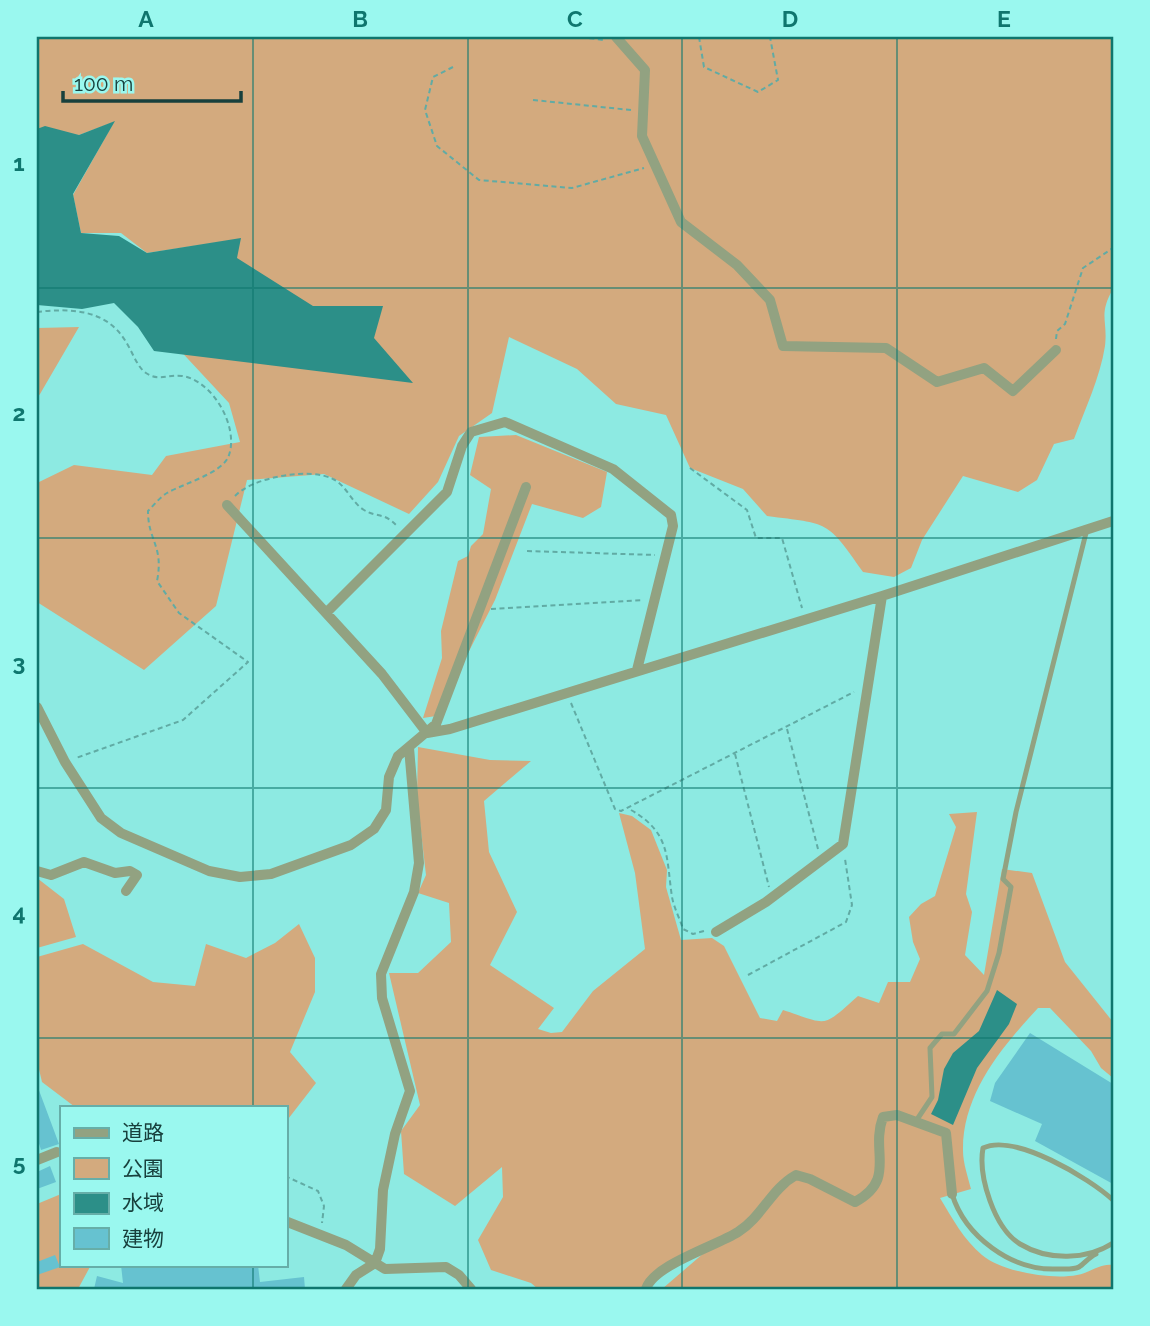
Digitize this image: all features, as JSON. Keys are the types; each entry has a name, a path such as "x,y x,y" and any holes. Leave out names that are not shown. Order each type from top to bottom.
{"street":[{"path":"619,40 645,70 642,136 681,222 737,265 770,300 783,346 887,348 937,382 984,368 1013,391 1056,350"},
{"path":"326,613 447,492 462,446 471,432 505,422 613,469 671,515 673,526 667,555 637,670"},
{"path":"37,707 65,762 101,818 121,833 209,871 240,877 271,874 351,845 374,829 386,810 389,777 398,756 436,724 526,488"},
{"path":"227,505 382,674 427,733"},
{"path":"427,733 450,729 882,596 1113,521"},
{"path":"716,932 772,898 843,844 882,596"},
{"path":"346,1289 356,1275 375,1263 380,1249 383,1191 395,1134 410,1091 382,998 381,974 414,892 419,863 409,748"},
{"path":"37,871 51,876 84,862 115,873 130,871 137,875 126,891"},
{"path":"646,1289 648,1283 670,1266 739,1232 765,1206 780,1184 796,1175 810,1179 855,1202 871,1194 878,1181 881,1162 877,1133 883,1117 897,1115 946,1133 951,1194"},
{"path":"37,1160 57,1153"},
{"path":"287,1222 368,1256 385,1269 446,1267 459,1275 471,1289"}],"lane":[{"path":"916,1121 932,1097 930,1048 942,1034 954,1034 987,991 999,953 1011,887 1003,879 1016,812 1087,529"},
{"path":"1107,1247 1077,1257 1046,1254 1019,1244 998,1218 985,1185 980,1165 984,1148 994,1143 1007,1144 1034,1153 1086,1180 1113,1200"},
{"path":"951,1194 957,1212 973,1231 1008,1258 1030,1266 1050,1269 1080,1267 1084,1260 1113,1243"}],"path":[{"path":"580,37 619,40"},
{"path":"699,37 704,67 758,92 778,80 770,37"},
{"path":"453,67 433,77 425,110 437,146 479,180 572,188 655,165"},
{"path":"533,100 643,111"},
{"path":"1056,350 1057,331 1065,324 1083,268 1113,248"},
{"path":"37,312 82,309 98,316 123,336 143,372 156,378 182,376 203,383 223,411 230,438 229,456 195,481 165,494 148,511 148,523 160,554 157,581 179,613 248,662 183,720 65,762"},
{"path":"690,468 747,510 755,538 782,538 805,619"},
{"path":"227,505 241,490 263,478 320,474 335,480 364,510 388,516 405,535"},
{"path":"527,551 667,555"},
{"path":"478,610 654,599"},
{"path":"566,692 615,810 630,809 870,684"},
{"path":"787,728 821,861"},
{"path":"735,754 772,898"},
{"path":"630,809 648,820 664,846 671,870 672,897 683,929 693,934 716,932"},
{"path":"748,975 846,922 852,905 843,844"},
{"path":"287,1177 318,1191 324,1206 320,1235"}],"green space":[{"path":"37,37 1113,37 1113,289 1106,305 1105,346 1096,382 1074,439 1054,444 1037,480 1018,492 963,476 922,540 911,568 894,577 863,572 842,542 825,528 803,521 767,516 743,489 690,468 666,415 616,404 577,369 509,337 492,413 459,436 438,482 409,514 324,474 247,480 216,606 144,670 37,602 37,483 74,465 152,475 166,456 240,442 229,403 161,330 240,239 147,253 121,233 81,233 73,195 114,122 79,135 37,132"},
{"path":"79,327 40,394 37,398 37,328"},
{"path":"516,435 607,472 601,507 583,518 532,504 495,600 436,716 423,718 442,658 441,631 458,561 468,556 471,546 483,534 491,489 470,475 479,437"},
{"path":"418,747 490,760 531,761 484,801 489,852 517,912 490,965 554,1008 538,1029 551,1033 562,1032 593,991 645,949 635,873 619,813 632,816 651,830 667,870 666,887 681,940 712,938 724,946 760,1018 777,1021 783,1010 824,1021 858,996 879,1003 888,982 910,982 920,959 913,942 909,917 921,904 935,896 956,827 949,814 977,812 966,894 972,912 965,955 984,975 1002,869 1032,873 1065,962 1113,1022 1113,1078 1101,1068 1091,1051 1050,1008 1038,1008 998,1055 969,1110 963,1151 971,1189 940,1198 970,1243 991,1261 1014,1270 1054,1276 1077,1275 1104,1265 1113,1265 1113,1289 662,1289 712,1246 659,1274 649,1289 538,1289 531,1283 491,1270 478,1240 503,1197 502,1167 455,1206 404,1174 401,1131 420,1105 389,973 418,973 451,942 449,903 418,893 426,875 417,797"},
{"path":"37,878 64,899 76,937 37,948"},
{"path":"299,924 315,958 315,992 290,1052 316,1083 287,1120 287,1106 74,1106 42,1082 37,1061 37,957 83,944 153,982 195,986 206,944 246,958 275,943"},
{"path":"60,1194 60,1266 90,1266 78,1289 37,1289 37,1204"}],"water":[{"path":"115,121 73,194 81,233 119,236 147,253 241,238 237,258 313,306 383,306 374,338 413,383 154,351 138,327 114,303 82,309 37,305 37,129 45,126 79,135"},
{"path":"997,990 1017,1004 1009,1024 977,1068 953,1125 931,1114 938,1100 944,1069 953,1053 979,1031"}],"building":[{"path":"1030,1033 1113,1084 1113,1184 1035,1141 1042,1124 990,1101 995,1083"},
{"path":"37,1085 59,1144 41,1150 37,1137"},
{"path":"50,1166 56,1182 37,1189 37,1172"},
{"path":"55,1255 60,1267 37,1275 37,1262"},
{"path":"121,1266 258,1266 260,1282 304,1277 305,1289 94,1289 97,1276 123,1283"}]}
